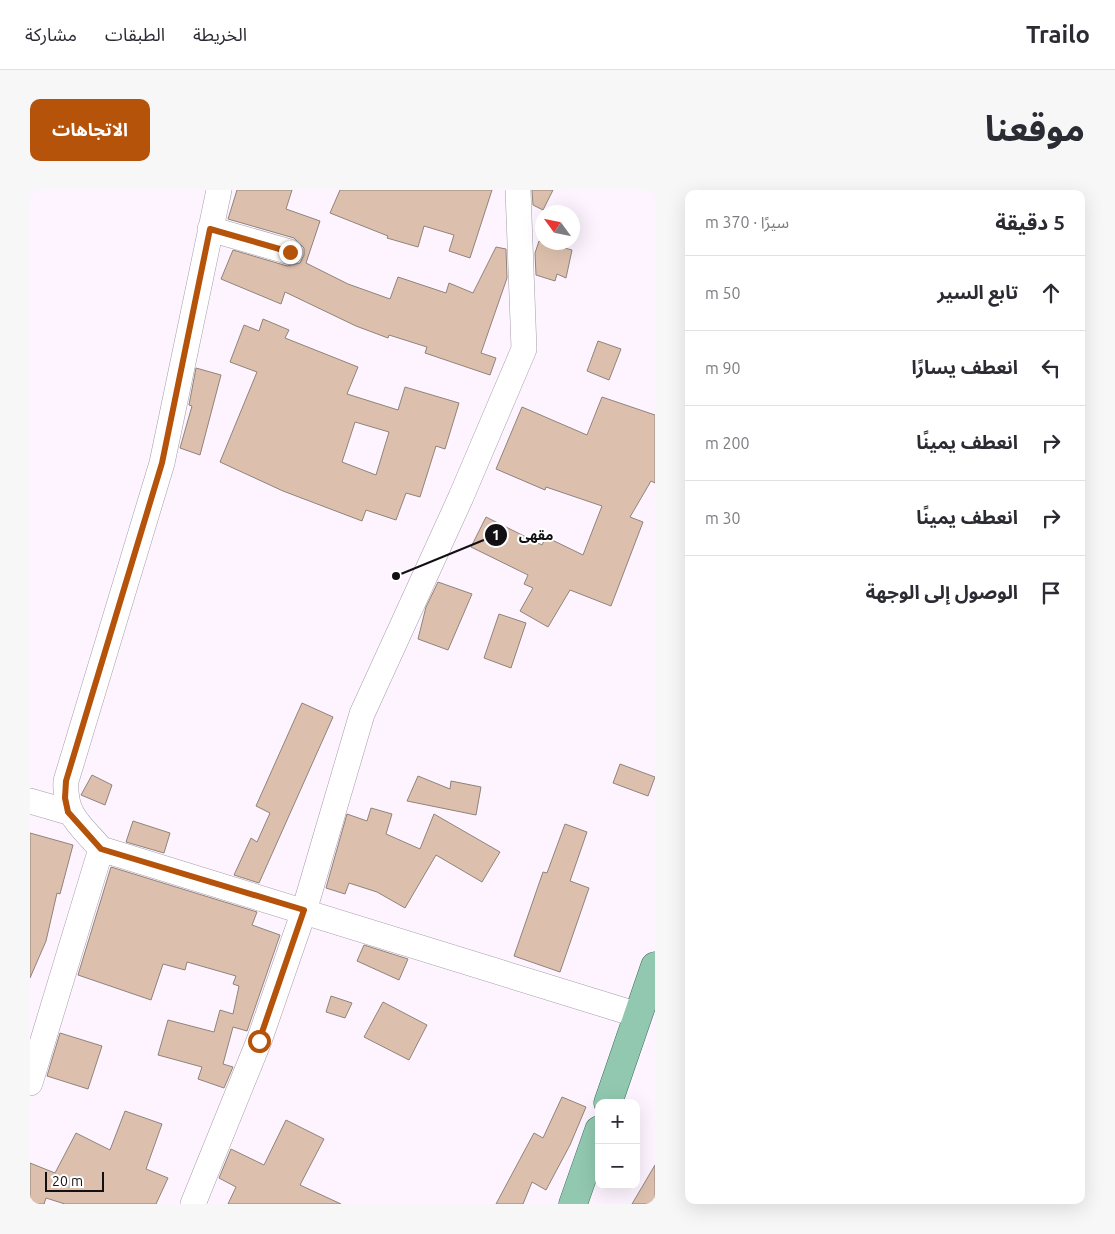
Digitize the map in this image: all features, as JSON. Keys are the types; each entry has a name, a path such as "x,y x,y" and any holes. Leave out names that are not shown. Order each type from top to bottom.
{"main road":[{"path":"609,1099 655,966"},
{"path":"573,1204 595,1141"}],"street":[{"path":"220,190 210,229 162,463 66,781 65,798 68,812 101,849 304,910 638,1015"},
{"path":"193,1204 259,1041 304,910 362,714 461,497 524,349 518,190"},
{"path":"210,229 290,252"},
{"path":"30,802 68,812"},
{"path":"30,1083 101,849"}],"building":[{"path":"237,190 292,190 286,209 320,221 306,263 348,284 390,299 398,277 446,293 449,283 473,293 496,247 506,249 507,278 481,353 496,358 490,375 425,353 427,347 389,335 388,338 356,326 285,292 281,304 221,279 233,250 287,266 300,263 304,255 304,248 294,238 228,219"},
{"path":"340,190 492,190 470,258 449,251 454,235 424,226 418,247 387,238 388,236 330,213"},
{"path":"532,190 553,190 546,205 533,205"},
{"path":"536,250 572,250 566,278 557,274 555,281 536,275"},
{"path":"263,319 289,330 285,338 358,367 347,394 398,410 405,387 459,403 445,449 436,446 420,497 406,493 396,520 366,510 362,521 283,491 220,462 257,372 230,362 244,325 259,331","holes":["355,422 389,432 376,475 342,462"]},
{"path":"598,341 621,349 609,380 587,371"},
{"path":"196,368 221,375 200,455 180,448 192,406 189,405"},
{"path":"602,397 655,415 655,483 651,481 630,517 643,522 611,606 570,590 548,627 520,611 533,588 524,584 528,575 471,547 486,517 542,545 546,537 583,555 602,506 546,487 545,490 496,469 522,407 587,435"},
{"path":"438,582 472,594 448,650 418,639 426,607"},
{"path":"499,614 526,623 511,668 484,658"},
{"path":"302,703 333,717 259,883 234,875 251,838 257,842 270,813 256,806"},
{"path":"620,764 655,777 648,796 613,783"},
{"path":"92,775 112,785 105,805 81,795"},
{"path":"418,776 450,789 451,781 481,787 476,815 407,801"},
{"path":"371,808 392,814 386,834 420,849 434,814 500,852 482,882 436,855 405,908 377,892 349,883 345,894 326,888 347,814 367,821"},
{"path":"133,821 170,833 164,853 126,842"},
{"path":"565,824 587,832 570,881 589,888 560,972 514,956 543,872 547,873"},
{"path":"30,833 73,845 60,894 57,893 46,941 30,978"},
{"path":"111,867 257,912 252,925 280,935 247,1031 233,1027 223,1064 233,1067 224,1088 198,1079 202,1067 158,1055 168,1020 214,1032 220,1010 233,1014 239,986 233,984 236,976 187,962 185,970 163,964 151,1000 78,975"},
{"path":"364,945 408,959 399,980 357,961"},
{"path":"331,996 352,1003 345,1018 326,1012"},
{"path":"383,1002 427,1025 409,1060 364,1037"},
{"path":"60,1033 102,1046 88,1089 47,1076"},
{"path":"562,1097 586,1107 570,1145 546,1190 532,1182 523,1204 496,1204 534,1133 543,1138"},
{"path":"125,1111 162,1124 146,1169 168,1178 156,1204 65,1204 46,1198 44,1204 30,1204 30,1163 55,1173 76,1133 110,1150"},
{"path":"286,1120 324,1139 300,1185 341,1204 228,1204 236,1187 219,1178 231,1149 264,1165"},
{"path":"655,1165 655,1204 632,1204"}],"place":[{"name":"مقهى","path":"396,576"}],"route":[{"path":"259,1041 304,910 101,849 68,812 65,798 66,781 162,463 210,229 290,252"}]}
